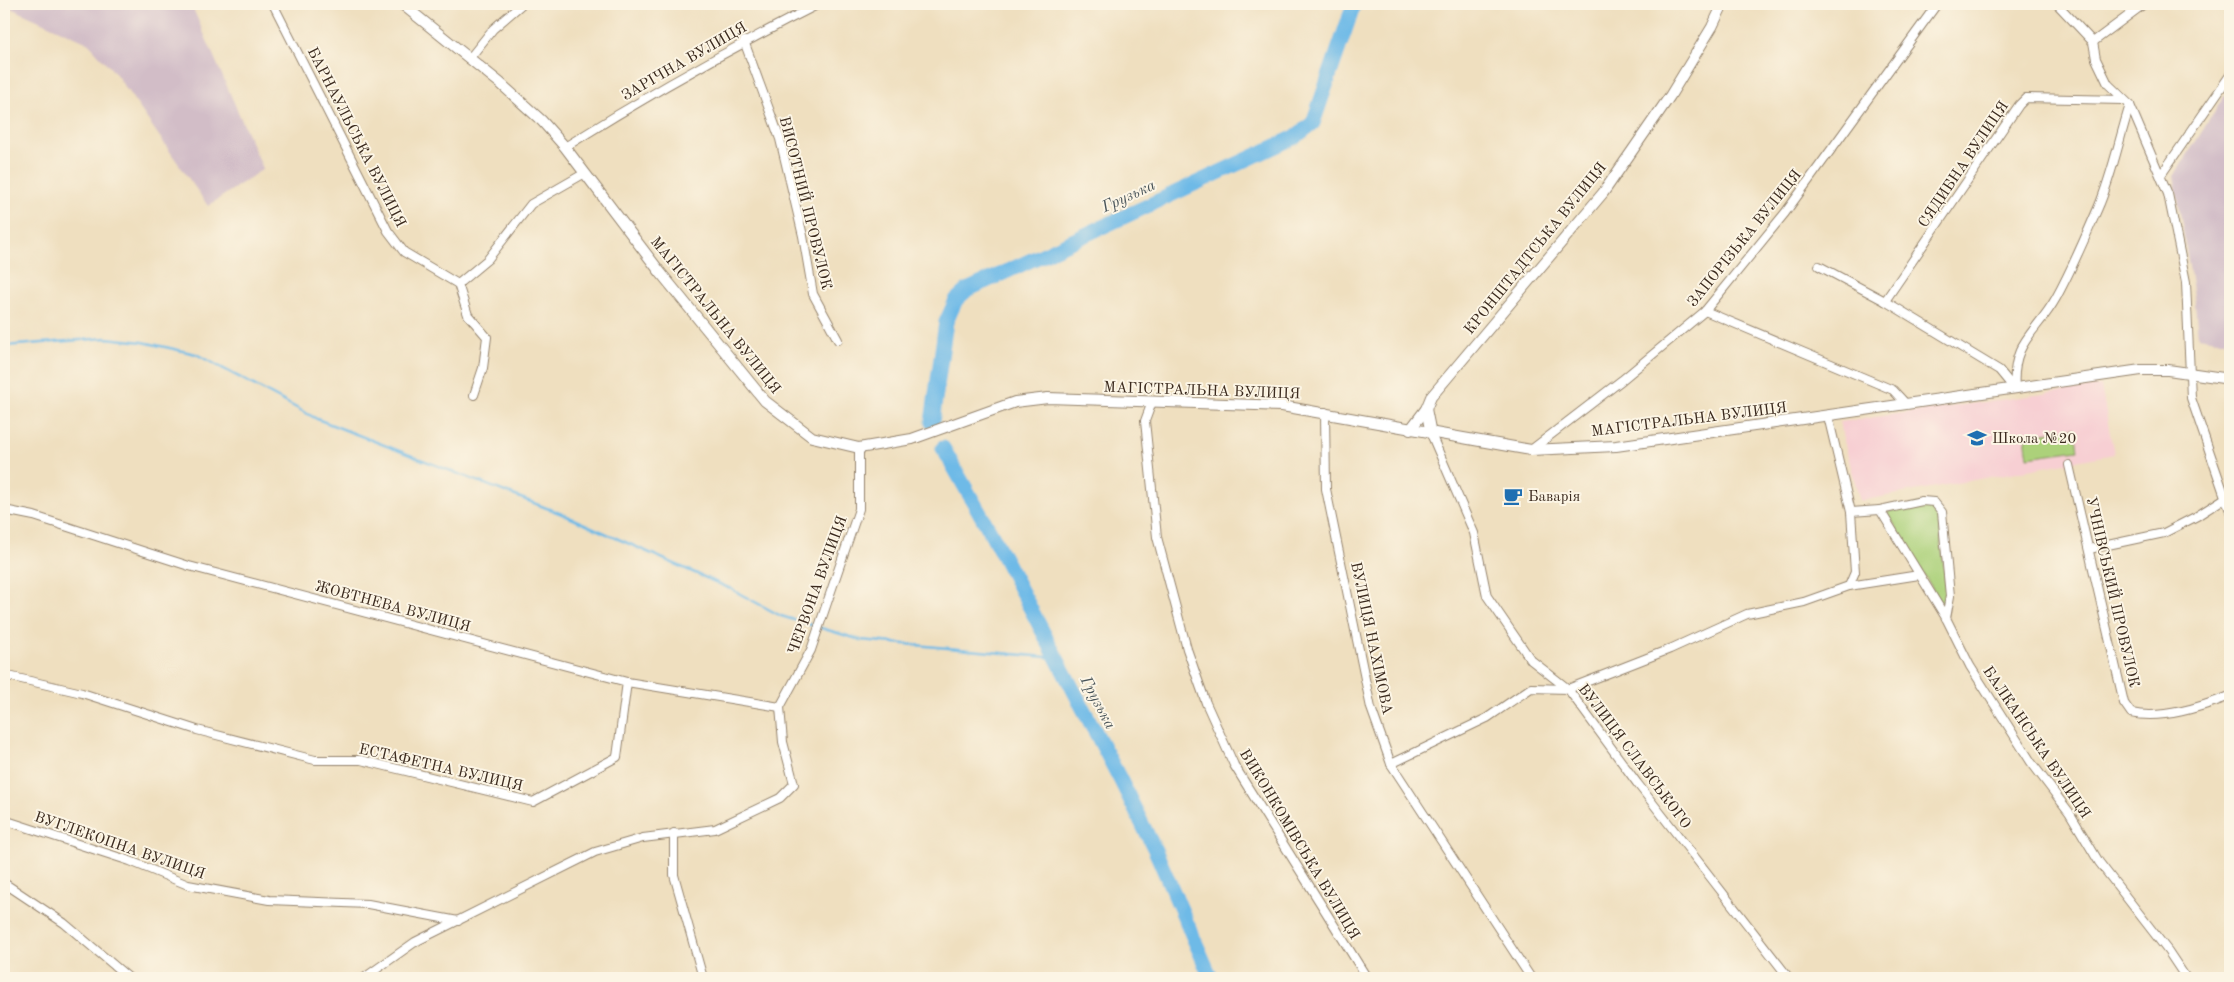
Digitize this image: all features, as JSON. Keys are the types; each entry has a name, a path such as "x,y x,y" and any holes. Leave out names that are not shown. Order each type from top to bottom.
{"main road":[{"name":"КРОНШТАДТСЬКА ВУЛИЦЯ","path":"1410,430 1426,409 1431,397 1441,384 1603,193 1670,96 1712,27 1723,4"},
{"name":"МАГІСТРАЛЬНА ВУЛИЦЯ","path":"406,5 542,121 565,147 660,272 765,401 812,437 858,448 912,439 1015,402 1048,398 1282,406 1325,412 1431,434 1531,450 1616,446 2140,370 2190,373 2230,379"},
{"path":"1426,409 1431,434"}],"street":[{"name":"БАРНАУЛЬСЬКА ВУЛИЦЯ","path":"274,4 388,231 404,252 458,284"},
{"path":"469,59 493,29 522,4"},
{"name":"ЗАРІЧНА ВУЛИЦЯ","path":"565,147 655,91 744,41 819,4"},
{"name":"ЗАПОРІЗЬКА ВУЛИЦЯ","path":"1531,450 1622,380 1705,311 1786,213 1937,4"},
{"path":"2057,4 2093,42 2096,59 2104,76 2126,103 2161,175 2168,194 2186,282 2191,398 2230,511"},
{"path":"2093,42 2144,4"},
{"name":"ВИСОТНИЙ ПРОВУЛОК","path":"744,41 780,139 803,236 813,294 838,340"},
{"path":"2161,175 2230,75"},
{"name":"СЯДИБНА ВУЛИЦЯ","path":"1886,301 2026,98 2126,103"},
{"path":"2014,389 2014,372 2018,353 2027,336 2053,302 2099,205 2126,103"},
{"path":"474,395 483,368 487,336 468,315 458,284 488,258 531,204 585,173"},
{"path":"1819,266 1886,301 1999,370 2014,389"},
{"path":"1705,311 1893,390 1906,404"},
{"name":"ВИКОНКОМІВСЬКА ВУЛИЦЯ","path":"1152,402 1145,421 1157,537 1187,649 1206,703 1234,765 1367,978"},
{"name":"ВУЛИЦЯ НАХІМОВА","path":"1325,412 1326,489 1370,708 1391,764 1430,828 1530,978"},
{"path":"1828,416 1851,512 1855,572 1849,586"},
{"name":"ВУЛИЦЯ СЛАВСЬКОГО","path":"1431,434 1474,533 1487,596 1531,660 1568,689 1637,784 1789,978"},
{"name":"ЧЕРВОНА ВУЛИЦЯ","path":"780,707 811,650 859,509 858,448"},
{"name":"УЧНІВСЬКИЙ ПРОВУЛОК","path":"2069,465 2124,703 2131,713 2144,716 2184,710 2230,696"},
{"path":"2089,549 2164,533 2197,516 2225,498"},
{"path":"1851,512 1880,510 1922,500 1934,502 1942,512 1950,596 1946,618"},
{"name":"ЖОВТНЕВА ВУЛИЦЯ","path":"4,510 34,516 189,566 628,682 780,707"},
{"name":"БАЛКАНСЬКА ВУЛИЦЯ","path":"1880,510 1918,576 1946,618 1970,666 2031,762 2069,812 2099,862 2168,951 2186,978"},
{"path":"1391,764 1487,718 1532,688 1568,689 1670,649 1747,614 1804,602 1849,586 1918,576"},
{"name":"ЕСТАФЕТНА ВУЛИЦЯ","path":"4,675 82,693 197,730 315,760 361,760 533,802 617,756 628,682"},
{"path":"364,978 415,942 595,852 643,838 715,828 780,798 794,784 783,742 780,707"},
{"name":"ВУГЛЕКОПНА ВУЛИЦЯ","path":"4,820 130,861 188,885 269,900 368,904 458,921"},
{"path":"674,833 674,875 703,978"},
{"path":"4,883 64,923 129,978"}],"shaded area":[{"path":"191,4 263,169 208,206 115,73 88,43 4,5"},
{"path":"2230,87 2230,342 2198,337 2195,302 2174,176"},
{"name":"Школа №20","path":"2101,386 2114,454 1860,501 1839,422"}],"green space":[{"path":"2075,428 2078,450 2028,457 2025,436"},
{"path":"1920,504 1931,506 1938,513 1947,597 1944,608 1887,512"}],"waterway":[{"name":"Грузька","path":"932,422 946,322 956,300 967,290 1295,137 1313,123 1354,4"},
{"path":"4,346 106,338 143,342 196,354 317,419 562,514 731,589 781,616 861,640 1057,658"},
{"name":"Грузька","path":"943,448 991,533 1120,779 1155,850 1211,978"}],"place":[{"name":"Школа №20","path":"1977,438"},
{"name":"Баварія","path":"1513,496"}]}
